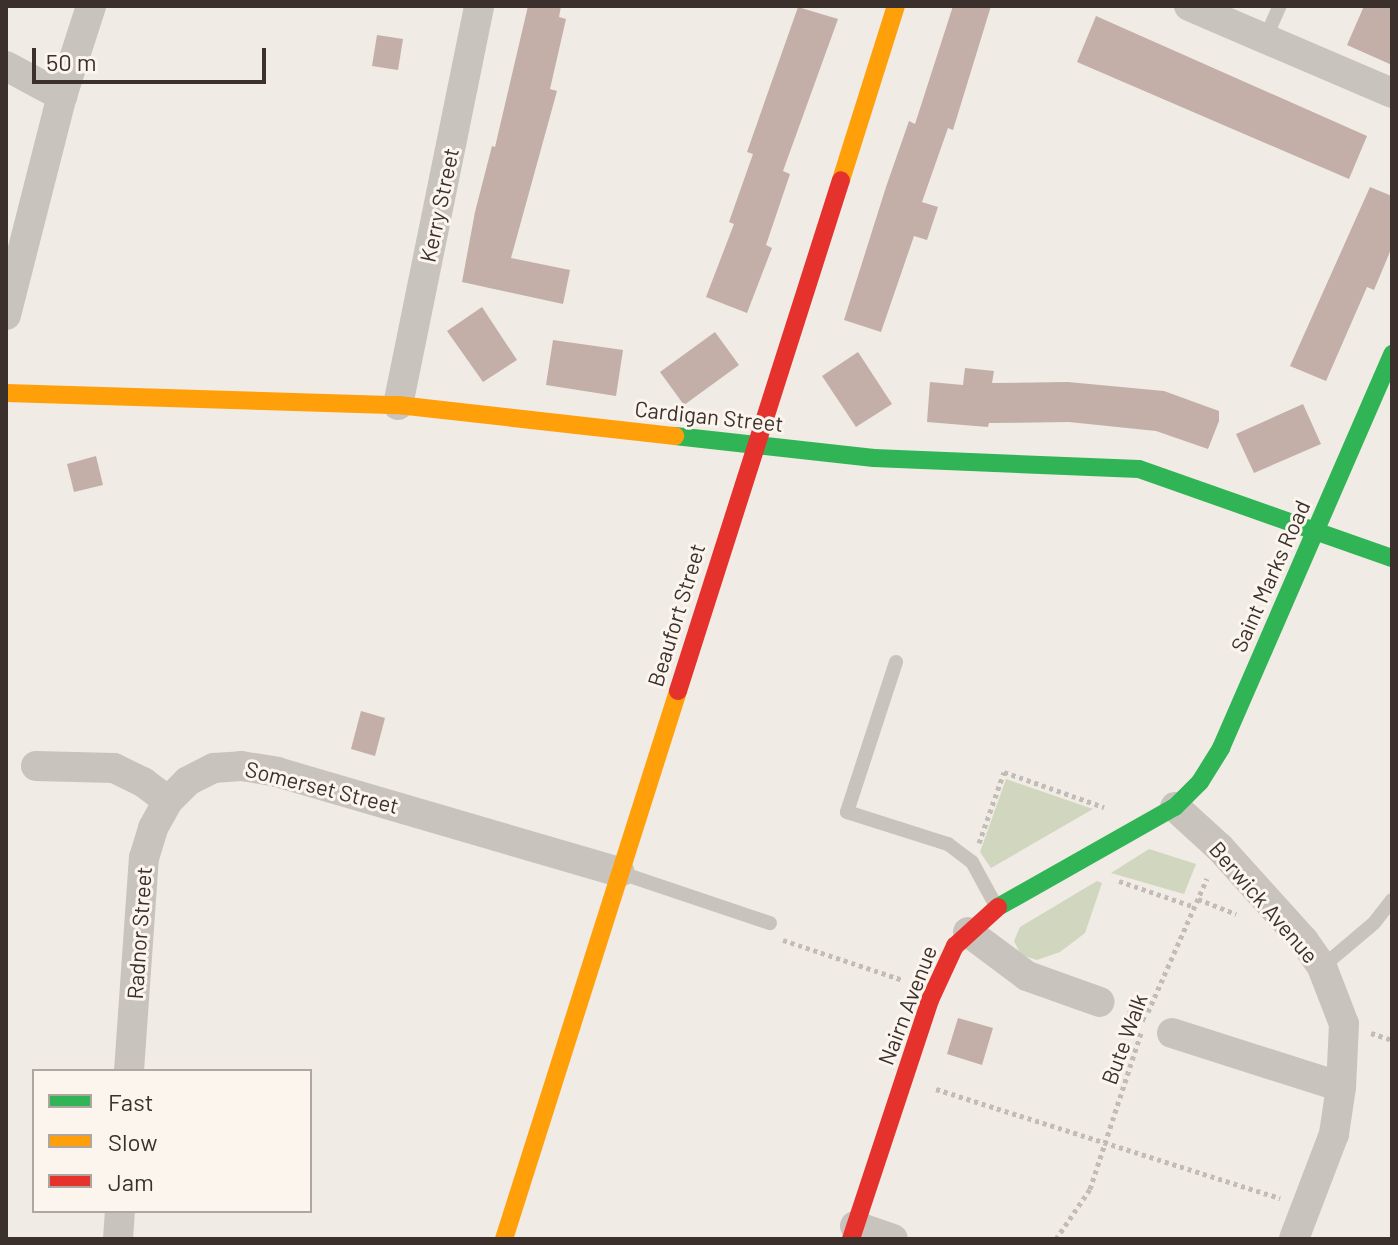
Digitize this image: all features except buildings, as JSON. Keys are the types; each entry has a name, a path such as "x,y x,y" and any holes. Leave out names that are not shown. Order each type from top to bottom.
{"street":[{"path":"6,315 62,96 91,6"},
{"name":"Kerry Street","path":"398,405 479,6"},
{"name":"Beaufort Street","path":"504,1239 896,6"},
{"path":"1189,6 1392,93"},
{"path":"6,66 62,96"},
{"name":"Saint Marks Road","path":"1175,807 1200,782 1221,748 1392,354"},
{"name":"Cardigan Street","path":"6,393 260,398 398,405 874,458 1139,469 1392,558"},
{"path":"36,766 114,768 143,782 168,801"},
{"name":"Somerset Street","path":"168,801 188,781 208,770 241,766 255,768 349,791 620,872"},
{"name":"Radnor Street","path":"129,1069 144,858 153,828 168,801"},
{"name":"Nairn Avenue","path":"853,1233 934,991 955,946 996,908 1068,864 1175,807"},
{"name":"Berwick Avenue","path":"1175,807 1220,848 1304,941 1322,967 1344,1024 1341,1087 1334,1134 1294,1239"},
{"path":"968,932 1027,976 1100,1002"},
{"path":"1158,1026 1341,1087"},
{"path":"118,1239 120,1213"},
{"path":"853,1233 893,1239"}],"lane":[{"path":"1265,39 1280,6"},
{"path":"896,662 847,812 948,844 972,862 996,908"},
{"path":"620,872 770,923"},
{"path":"1322,967 1374,923 1392,900"}],"path":[{"path":"972,862 1004,772 1146,822"},
{"name":"Bute Walk","path":"1056,1239 1090,1189 1106,1141 1158,1026 1195,907 1220,848"},
{"path":"1068,864 1195,907"},
{"path":"770,923 773,936 934,991"},
{"path":"1100,1002 1158,1026"},
{"path":"904,1079 1308,1207"}],"green space":[{"path":"1006,779 1093,809 991,868 980,852"},
{"path":"1149,849 1196,864 1184,894 1111,873"},
{"path":"1097,881 1102,883 1085,933 1060,952 1037,960 1021,955 1014,941 1020,927"}],"traffic: fast":[{"path":"998,907 1175,807 1200,782 1221,748 1392,354"},
{"path":"675,436 874,458 1139,469 1392,558"}],"traffic: slow":[{"path":"841,180 896,6"},
{"path":"6,393 398,405 675,436"},
{"path":"504,1239 678,691"}],"traffic: jam":[{"path":"678,691 841,180"},
{"path":"851,1239 930,1000 955,946 998,907"}]}
